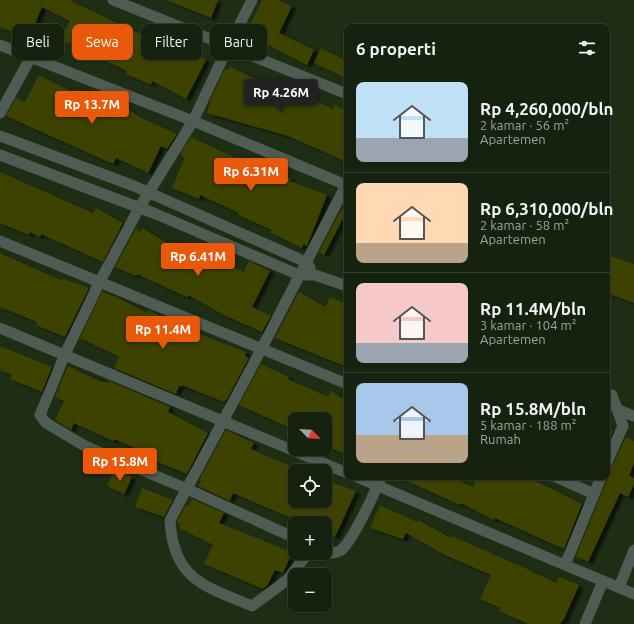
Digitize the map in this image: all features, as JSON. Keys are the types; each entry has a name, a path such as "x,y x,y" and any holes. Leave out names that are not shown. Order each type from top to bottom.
{"street":[{"path":"113,0 210,40"},
{"path":"240,24 252,0"},
{"path":"0,45 12,50"},
{"path":"0,113 29,60"},
{"path":"39,60 344,183"},
{"path":"222,60 193,121 139,208 99,283 40,411 42,420 85,446 288,535"},
{"path":"261,60 344,93"},
{"path":"0,136 134,186 306,262 315,275"},
{"path":"0,155 139,208 299,275 315,275 344,285"},
{"path":"303,560 287,580 252,606 199,583 179,561 171,534 170,520 262,348 344,188"},
{"path":"0,241 344,383"},
{"path":"0,328 344,472"},
{"path":"610,394 612,394 623,426 610,455"},
{"path":"618,410 634,416"},
{"path":"563,480 594,494"},
{"path":"565,565 600,480"},
{"path":"332,553 340,551 349,541 379,481 565,565 634,594"},
{"path":"618,587 634,550"},
{"path":"585,624 603,581"}],"building":[{"path":"0,0 69,0 119,24 72,24 72,45 64,41 64,34 70,21 42,7 35,24 12,24 12,32 0,27"},
{"path":"167,0 218,0 211,18"},
{"path":"262,0 278,0 292,6 279,33 314,50 307,65 267,45 267,24 251,24"},
{"path":"133,30 141,34 141,60 202,60 202,58 206,60 186,99 152,81 151,85 126,74 127,71 104,60 133,60"},
{"path":"321,48 344,60 344,75 343,77 314,63"},
{"path":"230,67 295,97 297,92 333,109 335,105 344,110 344,161 288,136 207,113 211,99 225,69 228,70"},
{"path":"39,75 73,92 75,90 108,107 114,99 140,117 177,134 167,149 161,146 148,173 116,158 113,164 6,116 16,98 25,102"},
{"path":"191,137 259,169 262,164 291,179 290,181 327,195 307,246 303,244 302,248 270,232 272,230 238,215 239,213 200,195 199,199 172,188 185,157 180,155"},
{"path":"0,172 93,213 96,208 123,223 103,262 41,234 40,237 30,232 29,235 0,223"},
{"path":"344,208 344,216 324,255 319,252 340,212"},
{"path":"142,228 172,246 173,242 244,272 249,261 270,271 252,307 271,316 262,332 224,315 188,295 187,297 137,274 136,276 115,267 136,229 140,232"},
{"path":"0,253 58,279 64,279 89,288 65,337 36,325 37,322 0,307"},
{"path":"610,256 634,264 634,303 610,294"},
{"path":"102,292 116,297 147,313 148,310 214,340 246,352 245,356 249,358 227,399 224,402 182,385 182,387 179,386 176,394 114,368 119,357 80,338"},
{"path":"299,292 326,307 330,297 344,303 344,366 275,338"},
{"path":"0,346 52,367 42,392 10,379 12,375 0,370"},
{"path":"261,364 289,377 288,379 328,397 331,391 344,399 344,454 332,448 332,412 288,412 288,427 239,405"},
{"path":"68,366 102,382 108,383 109,381 170,407 168,412 208,433 187,474 153,460 154,456 114,439 113,441 74,423 71,430 55,420 64,401 55,397"},
{"path":"610,429 613,431 610,438"},
{"path":"226,430 254,443 251,449 288,465 288,508 332,508 332,482 356,491 335,537 332,536 332,516 288,517 233,493 230,501 198,486 201,481 199,480"},
{"path":"626,437 634,441 634,463 629,476 634,478 634,484 628,497 620,493 588,562 576,556 607,480 610,480 610,467 613,465"},
{"path":"115,469 132,477 124,494 107,486"},
{"path":"405,480 457,480 473,487 476,480 533,480 582,504 564,549 495,518 494,520 461,503 460,505"},
{"path":"142,488 173,500 164,517 135,507"},
{"path":"192,499 224,513 219,523 288,550 289,560 283,573 275,570 267,586 263,589 204,564 213,545 179,528 181,524 177,522 186,505 189,506"},
{"path":"380,505 417,522 418,520 451,538 452,536 556,583 559,577 579,585 564,619 560,624 528,624 499,611 500,608 480,599 491,575 445,555 406,533 403,539 370,528"}]}
